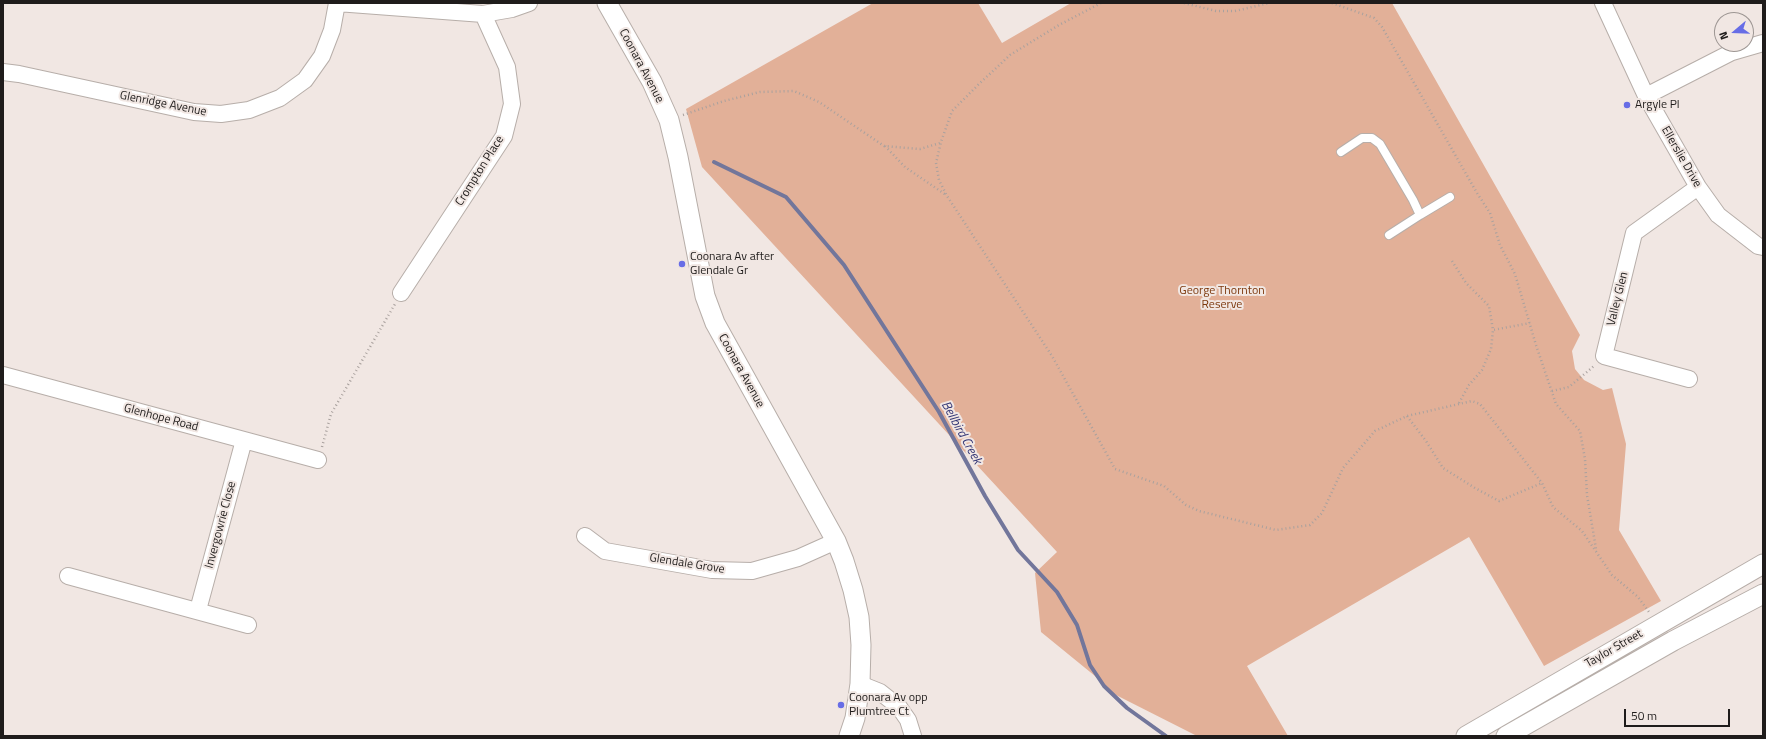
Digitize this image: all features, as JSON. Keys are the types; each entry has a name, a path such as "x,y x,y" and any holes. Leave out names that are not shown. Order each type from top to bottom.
{"street":[{"path":"337,3 484,14 512,9 528,3"},
{"name":"Glenridge Avenue","path":"3,72 19,74 194,112 221,114 249,110 280,98 305,80 322,56 332,30 337,3"},
{"name":"Coonara Avenue","path":"608,3 652,82 669,120 678,157 705,296 715,323 836,541 854,590 862,645 860,684 855,718 849,736"},
{"name":"Ellerslie Drive","path":"1603,3 1646,96 1698,188 1718,215 1758,246 1763,247"},
{"name":"Crompton Place","path":"401,293 504,136 512,104 507,67 484,14"},
{"path":"1646,96 1732,52 1763,43"},
{"name":"Valley Glen","path":"1604,356 1634,233 1698,188"},
{"path":"1604,356 1689,379"},
{"name":"Glenhope Road","path":"3,375 318,460"},
{"name":"Invergowrie Close","path":"198,610 244,440"},
{"name":"Glendale Grove","path":"585,536 605,551 712,570 752,571 798,558 836,541"},
{"name":"Taylor Street","path":"1466,736 1658,623 1763,564"},
{"path":"68,576 198,610 248,625"},
{"name":"Taylor Street","path":"1506,736 1672,641 1763,594"},
{"path":"860,684 880,692 899,707 908,720 914,736"}],"lane":[{"path":"1341,152 1362,138 1372,138 1380,144 1420,215"},
{"path":"1389,234 1450,197"}],"path":[{"path":"1101,3 1059,25 1010,55 952,111 941,142 936,163 938,180 947,196 1052,356 1115,469 1164,486 1186,505 1199,512 1276,530 1310,525 1322,514 1343,468 1375,431 1407,416 1472,401 1480,404 1542,483 1553,507 1582,531 1596,549 1612,575 1638,597 1658,623"},
{"path":"1184,3 1216,11 1236,11 1269,3"},
{"path":"1332,3 1374,18 1382,27 1490,213 1500,245 1516,274 1556,404 1580,431 1585,459 1587,495 1596,549"},
{"path":"669,120 724,101 760,92 794,91 819,102 884,146 905,167 947,196"},
{"path":"884,146 920,149 941,142"},
{"path":"1452,261 1466,283 1489,306 1492,330 1491,349 1485,363 1459,403"},
{"path":"318,460 331,414 401,293"},
{"path":"1492,330 1530,323"},
{"path":"1552,391 1569,387 1587,374 1604,356"},
{"path":"1407,416 1443,468 1499,501 1542,483"}],"green space":[{"name":"George Thornton Reserve","path":"873,3 978,3 1002,43 1071,3 1392,3 1580,335 1572,351 1575,369 1584,380 1603,390 1612,388 1626,444 1619,530 1661,601 1544,666 1469,537 1247,666 1288,736 1197,736 1110,692 1095,676 1041,632 1035,573 1057,552 702,167 686,109"}],"waterway":[{"name":"Bellbird Creek","path":"714,162 786,197 844,265 939,412 985,496 1018,550 1057,592 1077,625 1090,665 1104,686 1127,708 1166,736"}],"place":[{"name":"Argyle Pl","path":"1627,105"},
{"name":"Coonara Av after Glendale Gr","path":"682,264"},
{"name":"Coonara Av opp Plumtree Ct","path":"841,705"}]}
